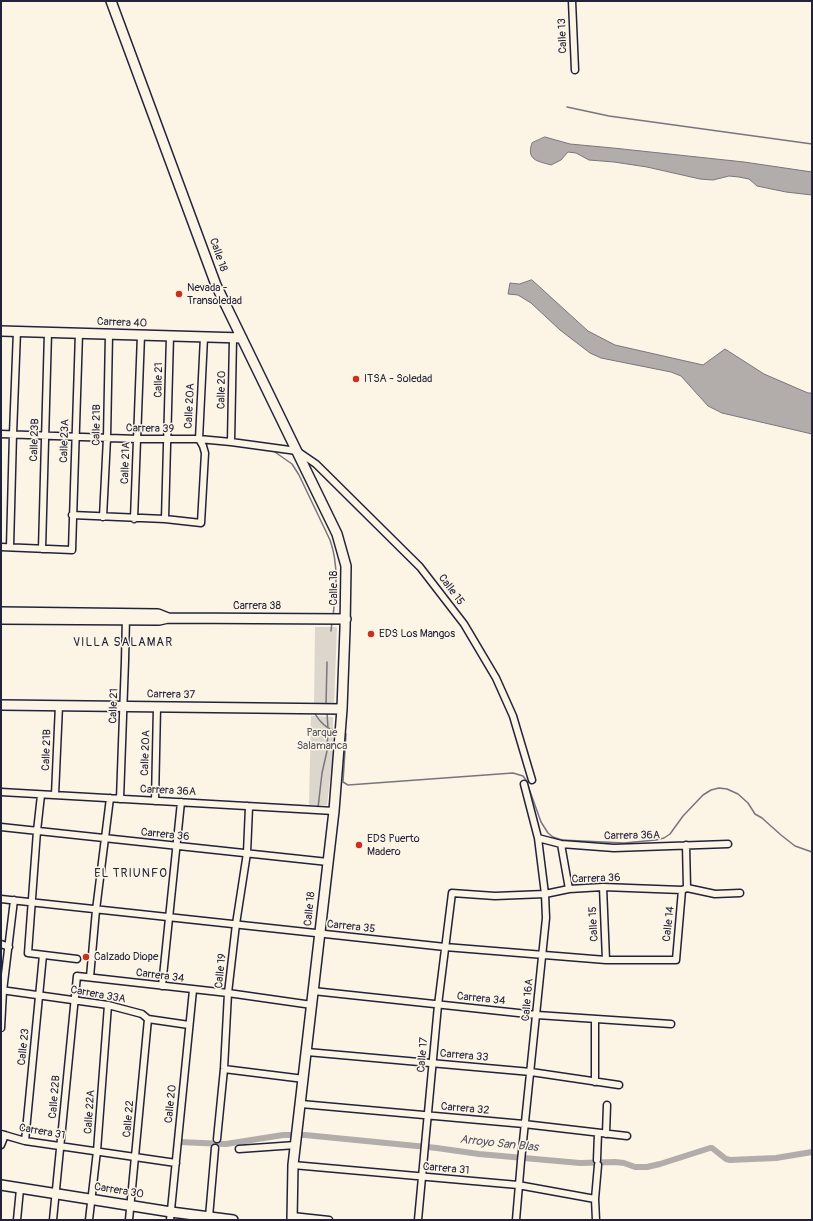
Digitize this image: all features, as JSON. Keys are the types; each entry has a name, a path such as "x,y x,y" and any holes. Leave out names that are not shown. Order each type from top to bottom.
{"street":[{"name":"Calle 18","path":"111,1 216,285 238,338 338,534 346,566 346,619 342,709 334,811 296,1142 292,1218"},
{"name":"Calle 13","path":"572,1 575,70"},
{"name":"Carrera 40","path":"1,331 238,338"},
{"path":"10,547 17,331"},
{"name":"Calle 23B","path":"42,549 48,332"},
{"name":"Calle 23A","path":"42,549 72,550 79,333"},
{"name":"Calle 21B","path":"103,517 107,438 109,334"},
{"name":"Calle 21A","path":"134,519 141,335"},
{"name":"Calle 21","path":"165,520 170,336"},
{"name":"Calle 20A","path":"165,520 201,523 205,453 199,439 204,337"},
{"name":"Calle 20","path":"231,442 238,338"},
{"name":"Carrera 39","path":"1,434 168,440 199,439 297,451"},
{"name":"Calle 15","path":"297,451 316,464 420,567 464,624 496,678 513,716 532,780"},
{"path":"72,515 165,520"},
{"path":"1,547 42,549"},
{"name":"Carrera 38","path":"1,612 126,617 159,620 168,618 346,619"},
{"name":"Calle 21","path":"120,799 126,617"},
{"name":"Carrera 38","path":"1,619 126,617"},
{"name":"Carrera 37","path":"1,705 342,709"},
{"name":"Calle 21B","path":"55,795 59,705"},
{"name":"Calle 20A","path":"154,801 157,707"},
{"name":"Calle 16A","path":"516,1220 521,1153 531,1072 546,918 545,894 538,838 524,784"},
{"name":"Carrera 36A","path":"1,792 334,811"},
{"path":"41,794 28,953 77,959"},
{"path":"90,977 96,910 110,798"},
{"path":"162,986 181,802"},
{"name":"Calle 19","path":"217,1139 224,1069 228,993 236,924 247,853 248,806"},
{"name":"Carrera 36","path":"1,827 328,862"},
{"name":"Carrera 36A","path":"538,838 561,844 614,848 728,844"},
{"path":"561,844 569,890"},
{"name":"Calle 14","path":"676,960 685,889 686,845"},
{"name":"Calle 15","path":"603,887 606,960"},
{"name":"Carrera 36","path":"452,893 494,896 545,894 603,887 685,889 715,894 740,894"},
{"name":"Calle 17","path":"418,1220 438,1005 452,893"},
{"name":"Carrera 35","path":"1,899 445,947 606,960 676,960"},
{"path":"1,1028 2,990 9,947 14,900"},
{"path":"1,944 9,947"},
{"name":"Calle 23","path":"25,1141 43,955"},
{"name":"Carrera 34","path":"77,976 228,993 312,1005"},
{"name":"Calle 22B","path":"53,1220 77,976"},
{"name":"Carrera 33A","path":"2,990 108,1005 142,1014 148,1019 189,1025"},
{"name":"Calle 20","path":"170,1216 193,990"},
{"name":"Carrera 34","path":"313,991 537,1015 671,1024"},
{"name":"Calle 22A","path":"89,1220 97,1151 108,1005"},
{"name":"Calle 22","path":"129,1220 148,1019"},
{"path":"595,1020 595,1082"},
{"name":"Carrera 33","path":"307,1052 531,1072 619,1085"},
{"path":"224,1069 304,1079"},
{"name":"Carrera 32","path":"301,1104 524,1124 627,1136"},
{"path":"606,1134 607,1105"},
{"path":"596,1220 595,1199 598,1162 598,1133"},
{"path":"1,1145 3,1134"},
{"name":"Carrera 31","path":"3,1134 25,1141 176,1163"},
{"path":"239,1149 296,1142"},
{"path":"212,1218 215,1148"},
{"name":"Carrera 31","path":"294,1165 518,1186 595,1199"},
{"name":"Carrera 30","path":"1,1185 130,1205 170,1216 232,1220"},
{"path":"17,1220 20,1189"},
{"path":"292,1218 329,1220"}],"green space":[{"name":"Parque Salamanca","path":"315,627 337,627 334,705 314,705"},
{"name":"Parque Salamanca","path":"311,716 333,717 333,753 327,805 309,805"}],"shaded area":[{"path":"545,137 570,144 744,162 812,172 812,195 786,192 757,186 749,179 739,177 729,176 713,180 700,179 647,167 589,160 576,153 568,152 561,160 551,165 537,161 530,153 532,143"},
{"path":"532,280 588,331 615,345 703,365 725,349 764,374 808,393 812,393 812,434 722,413 708,406 681,376 671,372 601,358 590,353 560,330 531,303 518,295 508,294 510,283 519,284"}],"waterway":[{"path":"567,107 609,116 812,144"},
{"path":"272,450 292,464 299,475 330,540 336,568 336,588 333,616"},
{"path":"331,631 332,622"},
{"path":"326,705 327,662"},
{"path":"314,712 323,724 336,731"},
{"path":"318,808 322,773 327,751 327,713"},
{"path":"344,732 346,734 343,782 348,785 513,773 523,776 526,780 541,822 548,833 553,837 562,840 624,843 664,838 670,834 683,816 703,795 711,790 719,788 727,789 738,794 748,803 755,814 762,818 795,846 812,852"},
{"name":"Arroyo San Blas","path":"178,1142 226,1144 283,1135 305,1135 437,1148 479,1154 580,1163 615,1162 624,1163 635,1167 647,1167 660,1164 710,1148 726,1159 730,1160 776,1158 812,1152"}],"place":[{"name":"Nevada - Transoledad","path":"179,294"},
{"name":"ITSA - Soledad","path":"356,379"},
{"name":"EDS Los Mangos","path":"371,634"},
{"name":"EDS Puerto Madero","path":"359,845"},
{"name":"Calzado Diope","path":"86,957"}],"district":[{"name":"VILLA SALAMAR","path":"123,643"},
{"name":"EL TRIUNFO","path":"131,874"}]}
